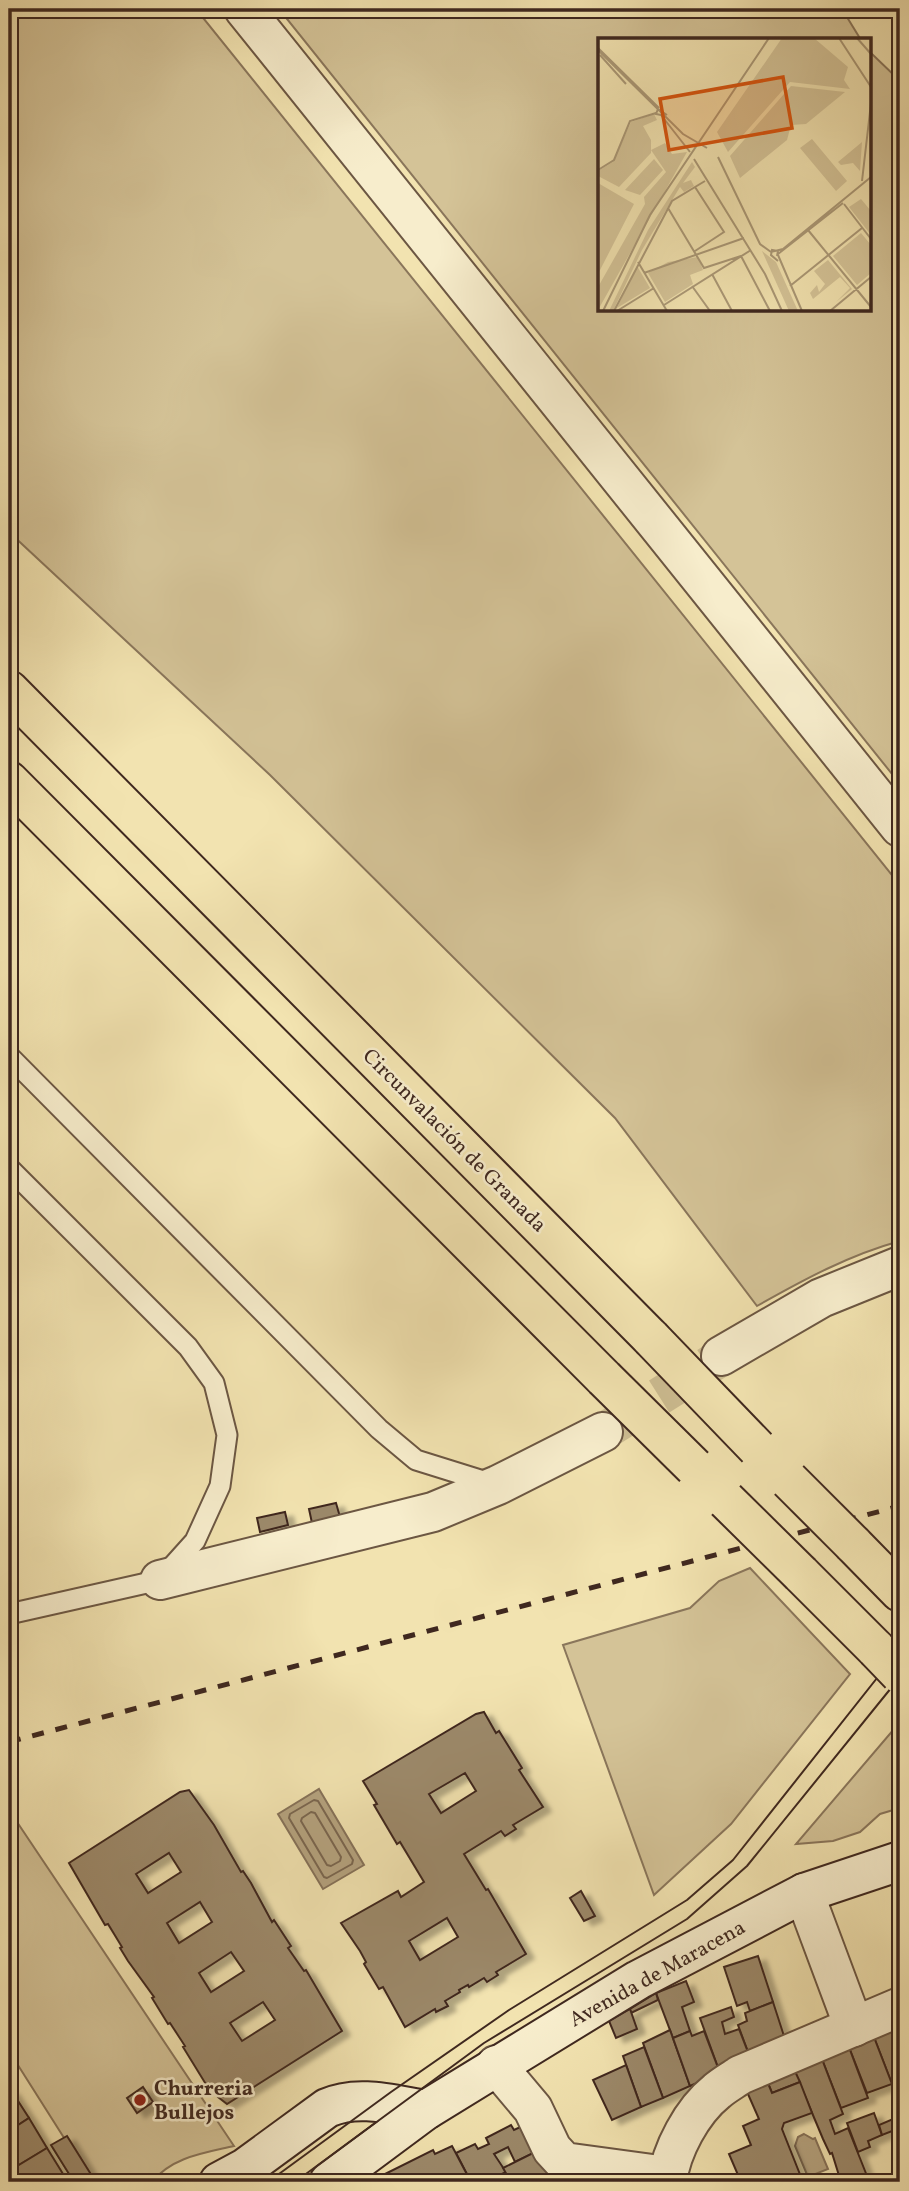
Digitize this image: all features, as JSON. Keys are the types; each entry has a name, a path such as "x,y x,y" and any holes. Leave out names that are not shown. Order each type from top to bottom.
{"highway":[{"name":"Circunvalación de Granada","path":"9,690 900,1592"},
{"path":"9,781 888,1662"}],"street":[{"path":"244,9 900,827"},
{"path":"721,1356 821,1298 900,1266"},
{"path":"160,1580 411,1519 498,1485 603,1432"},
{"name":"Avenida de Maracena","path":"328,2182 426,2110 638,1980 804,1892 900,1861"},
{"path":"804,1892 854,2027"},
{"path":"496,2065 533,2109 552,2149 564,2162 667,2179 680,2143 696,2114 716,2091 740,2075 900,2007"},
{"path":"219,2182 245,2168 327,2108 340,2102 360,2100 426,2110"}],"lane":[{"path":"9,1056 379,1429 416,1460 498,1485"},
{"path":"9,1168 188,1347 214,1382 227,1435 220,1486 195,1541 160,1580 9,1614"}],"shaded area":[{"path":"9,9 196,9 900,885 900,1241 844,1261 757,1306 615,1118 270,775 9,532"},
{"path":"279,9 842,9 860,38 598,38 598,312 870,312 870,52 900,81 900,784"},
{"path":"750,1568 850,1674 731,1824 654,1895 563,1645 690,1608 719,1581"},
{"path":"900,1722 900,1808 880,1814 860,1832 833,1841 796,1844"},
{"path":"9,1810 234,2146 179,2161 152,2182 92,2182 9,2051"}],"water":[{"path":"319,1789 364,1865 323,1889 278,1814"},
{"path":"804,2134 815,2138 828,2169 808,2177 795,2146 798,2137"}],"building":[{"path":"336,1503 340,1517 312,1523 309,1509"},
{"path":"285,1512 288,1525 260,1532 257,1518"},
{"path":"484,1712 496,1733 499,1731 522,1768 519,1770 543,1807 513,1825 516,1829 505,1836 501,1831 464,1854 526,1954 496,1972 498,1975 487,1982 484,1978 459,1990 460,1992 445,2001 448,2006 436,2012 435,2009 405,2027 383,1987 379,1989 364,1964 366,1962 360,1951 341,1923 398,1891 401,1897 424,1882 400,1842 397,1844 363,1781 476,1714","holes":["465,1773 476,1791 441,1813 429,1794","447,1918 458,1937 420,1960 409,1941"]},
{"path":"189,1790 214,1825 342,2031 227,2104 209,2084 207,2086 183,2047 185,2046 128,1961 108,1924 105,1925 69,1863 180,1792","holes":["169,1853 181,1872 148,1893 136,1874","200,1902 212,1922 179,1943 167,1923","231,1952 244,1971 211,1992 199,1973","263,2002 275,2020 242,2041 230,2023"]},
{"path":"581,1891 595,1916 584,1921 570,1898"},
{"path":"758,1956 773,2002 750,2011 747,2002 737,2006 724,1967"},
{"path":"686,1981 694,2002 682,2007 690,2031 673,2038 656,1993"},
{"path":"656,1993 658,2000 631,2013 630,2009"},
{"path":"773,2002 784,2036 751,2060 738,2025 747,2021 745,2013"},
{"path":"731,2007 734,2017 722,2022 725,2034 739,2029 751,2060 720,2073 700,2018"},
{"path":"630,2009 637,2029 616,2038 609,2021"},
{"path":"896,2022 900,2032 900,2080 892,2084 872,2032"},
{"path":"670,2030 690,2086 663,2098 643,2043"},
{"path":"690,2031 692,2036 704,2031 720,2073 690,2086 673,2038"},
{"path":"872,2032 892,2084 867,2093 847,2042"},
{"path":"847,2042 868,2098 841,2108 820,2054"},
{"path":"644,2047 663,2098 641,2107 623,2056"},
{"path":"820,2054 843,2114 830,2120 835,2134 848,2128 869,2181 841,2182 832,2153 830,2154 823,2139 792,2065"},
{"path":"626,2065 641,2107 612,2120 593,2080"},
{"path":"792,2065 800,2082 772,2093 765,2076"},
{"path":"765,2076 772,2093 800,2082 812,2113 784,2123 782,2129 803,2182 741,2182 729,2154 751,2145 743,2126 759,2119 744,2085"},
{"name":"Churreria Bullejos","path":"143,2087 153,2102 137,2113 127,2098"},
{"path":"11,2090 29,2118 9,2131 9,2091"},
{"path":"874,2113 882,2135 868,2141 870,2147 858,2152 847,2123"},
{"path":"900,2116 900,2128 882,2135 879,2125"},
{"path":"29,2118 47,2148 9,2171 9,2131"},
{"path":"527,2124 544,2148 515,2162 508,2147 494,2154 506,2172 486,2182 471,2182 456,2153 475,2144 478,2149 489,2144 486,2138 511,2125 514,2130"},
{"path":"67,2136 92,2176 83,2182 74,2182 51,2145"},
{"path":"452,2146 471,2182 369,2182 433,2150 435,2154"},
{"path":"47,2148 68,2182 12,2182 9,2171"},
{"path":"539,2150 554,2182 511,2182 503,2168"}],"tunnel":[{"path":"611,1427 717,1360"}],"tram line":[{"path":"268,2182 509,2010 687,1900 733,1860 900,1649"},
{"path":"295,2182 484,2043 687,1919 747,1866 900,1677"}],"railway":[{"path":"9,1742 900,1506"}],"place":[{"name":"Churreria Bullejos","path":"140,2100"}]}
